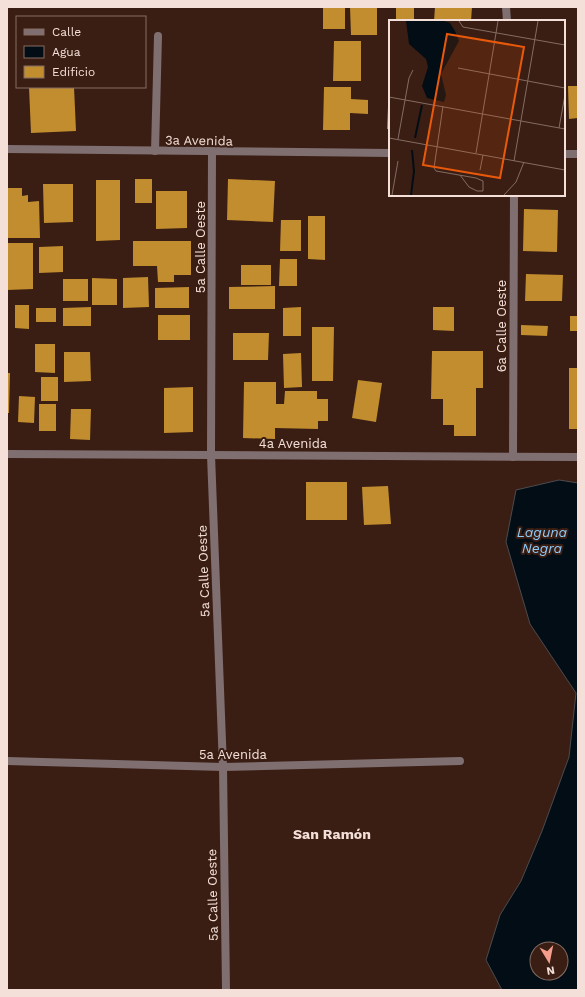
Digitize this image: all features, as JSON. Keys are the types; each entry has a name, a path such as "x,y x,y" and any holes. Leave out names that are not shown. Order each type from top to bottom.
{"street":[{"path":"506,7 507,20"},
{"path":"155,151 158,36"},
{"name":"3a Avenida","path":"7,149 389,153"},
{"name":"5a Calle Oeste","path":"212,152 211,454 223,767 226,990"},
{"path":"565,154 578,154"},
{"name":"6a Calle Oeste","path":"513,457 514,196"},
{"name":"4a Avenida","path":"7,454 578,457"},
{"name":"5a Avenida","path":"7,761 223,767 460,761"}],"water":[{"name":"Laguna Negra","path":"559,480 578,483 578,990 502,990 486,960 500,915 521,881 542,831 569,757 576,693 530,624 506,542 516,490"}],"building":[{"path":"323,7 345,7 345,29 323,29"},
{"path":"350,7 377,7 377,35 351,35"},
{"path":"396,7 414,7 414,20 396,20"},
{"path":"435,7 472,7 471,20 434,20"},
{"path":"334,41 361,41 361,81 333,81"},
{"path":"568,86 578,86 578,118 569,119"},
{"path":"324,87 351,87 351,99 368,100 368,114 350,113 350,130 323,130"},
{"path":"29,88 74,88 76,131 31,133"},
{"path":"388,107 389,107 389,129 387,129"},
{"path":"135,179 152,179 152,203 135,203"},
{"path":"228,179 275,181 273,222 227,220"},
{"path":"96,180 120,180 120,240 96,241"},
{"path":"43,184 73,184 73,222 44,223"},
{"path":"7,188 22,188 22,196 28,195 28,202 39,201 40,238 7,238"},
{"path":"156,191 187,191 187,228 156,229"},
{"path":"524,209 558,210 557,252 523,251"},
{"path":"308,216 325,216 325,260 308,259"},
{"path":"281,220 301,220 301,251 280,251"},
{"path":"133,241 191,241 191,275 174,275 174,282 158,282 157,266 133,266"},
{"path":"7,243 33,243 33,289 7,290"},
{"path":"63,246 63,272 39,273 39,247"},
{"path":"280,259 297,259 297,286 279,286"},
{"path":"241,265 271,265 271,285 241,285"},
{"path":"526,274 563,275 562,301 525,301"},
{"path":"148,277 149,307 123,308 123,278"},
{"path":"92,278 117,279 117,305 92,305"},
{"path":"63,279 88,279 88,301 63,301"},
{"path":"275,286 275,309 229,309 229,287"},
{"path":"189,287 189,308 155,308 155,288"},
{"path":"15,305 29,305 29,329 15,328"},
{"path":"91,307 91,326 63,326 63,308"},
{"path":"301,307 301,336 283,336 283,308"},
{"path":"433,307 454,307 454,331 433,330"},
{"path":"36,308 56,308 56,322 36,322"},
{"path":"158,315 190,315 190,340 158,340"},
{"path":"570,316 578,316 578,331 570,331"},
{"path":"521,325 548,326 547,336 521,335"},
{"path":"312,327 334,327 333,381 312,381"},
{"path":"233,333 269,333 268,360 233,360"},
{"path":"35,344 55,344 55,373 35,372"},
{"path":"432,351 483,351 483,388 476,388 476,436 454,436 454,425 443,425 443,399 431,399"},
{"path":"64,352 90,352 91,381 64,382"},
{"path":"301,353 302,387 284,388 283,354"},
{"path":"569,368 578,368 578,429 569,429"},
{"path":"7,373 10,373 9,413 7,413"},
{"path":"41,377 58,377 58,401 41,401"},
{"path":"358,380 382,383 376,422 352,418"},
{"path":"244,382 276,382 276,404 284,404 285,391 317,391 317,399 328,399 328,421 318,421 318,429 275,428 275,439 243,438"},
{"path":"193,387 193,432 164,433 164,388"},
{"path":"19,396 35,397 34,423 18,422"},
{"path":"39,404 56,404 56,431 39,431"},
{"path":"71,409 91,409 90,440 70,439"},
{"path":"306,482 347,482 347,520 306,520"},
{"path":"388,486 391,524 364,525 362,487"}],"district":[{"name":"San Ramón","path":"332,834"}]}
